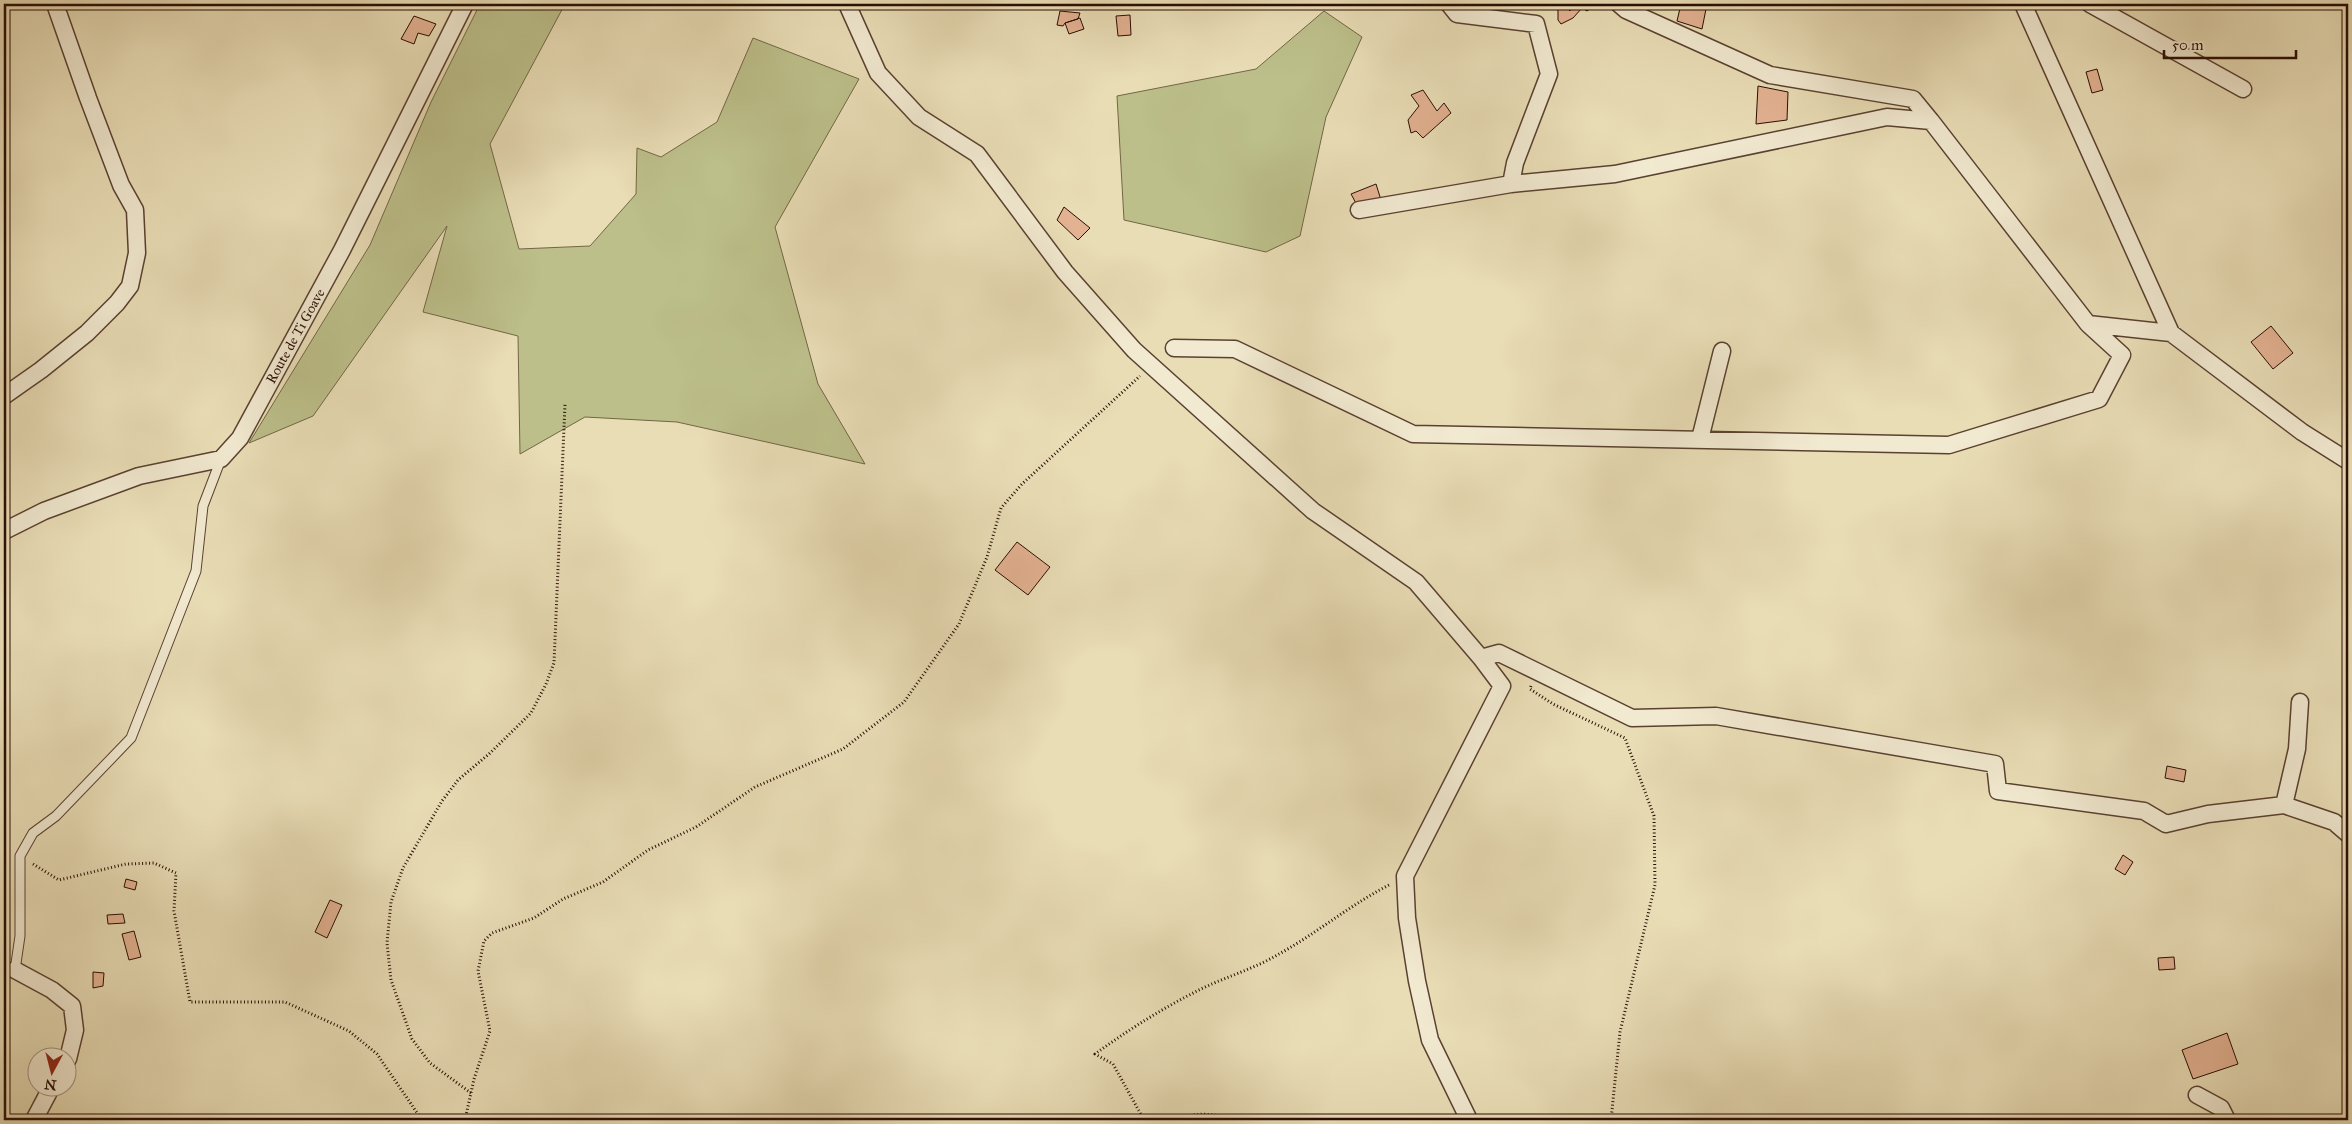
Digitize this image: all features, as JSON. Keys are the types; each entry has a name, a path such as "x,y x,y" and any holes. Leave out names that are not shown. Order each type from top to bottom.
{"street":[{"path":"4,396 41,370 87,333 117,303 130,286 137,253 135,210 122,185 91,106 55,4"},
{"name":"Route de Ti Goave","path":"220,459 240,438 342,250 465,4"},
{"path":"847,4 878,73 919,118 977,154 1065,272 1134,350 1312,511 1416,582 1481,658 1502,686 1405,876 1407,918 1417,981 1430,1040 1469,1120"},
{"path":"1449,4 1457,14 1536,24 1549,74 1514,163 1511,184"},
{"path":"1174,348 1234,349 1413,434 1949,444 2099,398 2122,355 2088,324 1913,99 1770,75 1626,10 1619,4"},
{"path":"2022,4 2171,333 2302,432 2348,461"},
{"path":"2090,4 2243,89"},
{"path":"1359,210 1511,184 1615,174 1887,117 1931,121"},
{"path":"2088,324 2171,333"},
{"path":"1700,440 1722,351"},
{"path":"4,531 44,511 139,476 220,459"},
{"path":"1481,658 1499,653 1632,718 1716,716 1995,764 1998,791 2144,811 2166,824 2208,814 2284,805 2334,822 2348,834"},
{"path":"2284,805 2296,749 2300,702"},
{"path":"9,970 52,990 72,1006 74,1030 71,1046"},
{"path":"34,1120 47,1096"},
{"path":"2197,1096 2221,1108 2226,1120"}],"lane":[{"path":"9,970 20,936 20,856 33,833 56,816 131,738 196,571 203,506 220,459"}],"path":[{"path":"464,1120 490,1031 478,971 484,941 492,933 534,918 563,899 603,882 648,850 696,827 755,787 843,749 904,702 959,624 987,557 1001,508 1022,484 1152,366"},
{"path":"471,1093 430,1063 412,1039 391,980 388,943 391,902 403,868 442,800 458,780 489,754 531,713 546,684 554,663 565,404"},
{"path":"1538,672 1530,689 1554,704 1625,738 1654,816 1655,885 1620,1032 1611,1120"},
{"path":"20,856 59,880 126,864 154,863 176,873 174,911 190,1002 285,1002 349,1031 377,1054 422,1120"},
{"path":"1144,1120 1113,1064 1095,1054 1120,1036 1193,993 1278,955 1318,931 1362,899 1405,876"},
{"path":"1177,1120 1207,1113 1238,1120"}],"green space":[{"path":"480,4 565,4 490,144 519,249 590,246 636,194 637,148 661,157 717,122 753,38 859,79 775,227 818,384 865,464 677,422 585,417 520,454 518,336 423,312 447,226 313,416 249,443 370,245 431,102"},
{"path":"1324,11 1362,37 1326,117 1300,236 1266,252 1124,220 1117,96 1256,69"}],"building":[{"path":"1554,4 1564,5 1570,11 1572,4 1596,4 1587,11 1582,8 1573,18 1561,24 1558,20 1558,11"},
{"path":"1681,4 1707,4 1702,29 1677,21"},
{"path":"1060,11 1080,13 1078,19 1065,23 1063,26 1057,25"},
{"path":"1130,15 1131,35 1118,36 1116,16"},
{"path":"414,16 436,24 429,36 418,33 414,44 401,39"},
{"path":"1080,18 1084,29 1069,34 1065,23"},
{"path":"2097,69 2103,90 2092,93 2086,72"},
{"path":"1758,86 1788,92 1787,120 1756,124"},
{"path":"1423,90 1437,111 1444,103 1451,113 1423,138 1416,131 1411,133 1408,120 1419,106 1411,95"},
{"path":"1376,184 1381,200 1357,205 1351,194"},
{"path":"1064,207 1090,228 1078,240 1057,220"},
{"path":"2271,326 2293,353 2273,369 2251,342"},
{"path":"1017,542 1050,567 1028,595 995,570"},
{"path":"2167,766 2186,770 2184,782 2165,778"},
{"path":"2123,855 2133,862 2125,875 2115,869"},
{"path":"126,879 137,882 135,890 124,887"},
{"path":"330,900 342,905 327,938 315,932"},
{"path":"123,914 125,923 108,924 107,915"},
{"path":"134,931 141,957 129,960 122,934"},
{"path":"2174,957 2175,969 2159,970 2158,958"},
{"path":"93,972 104,973 103,986 93,988"},
{"path":"2227,1033 2238,1064 2193,1079 2182,1050"}]}
